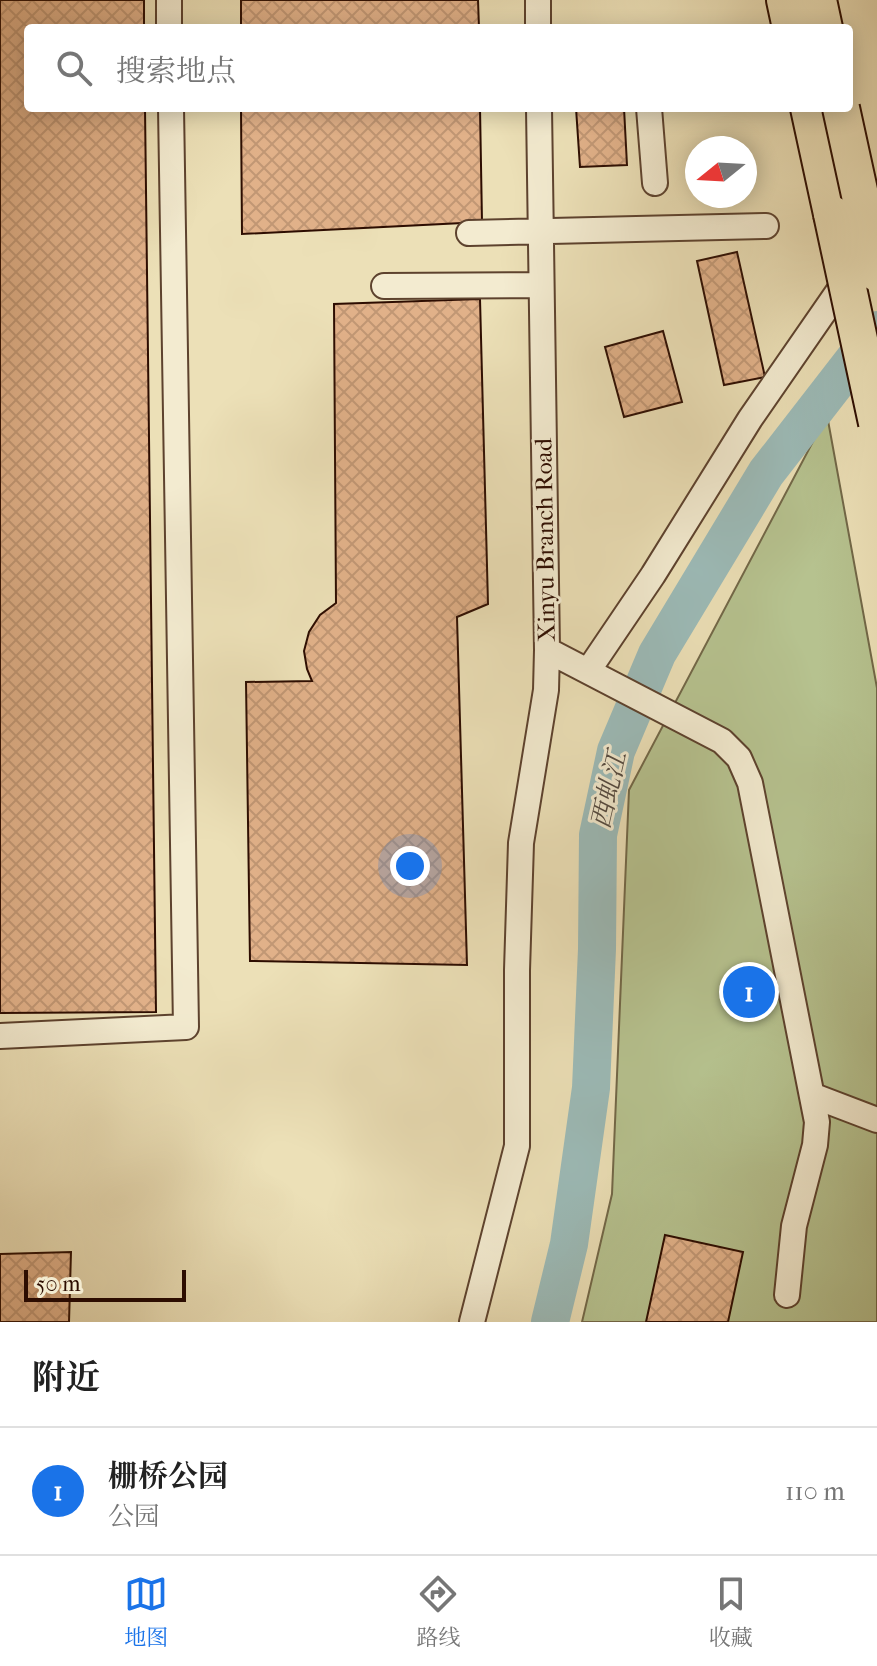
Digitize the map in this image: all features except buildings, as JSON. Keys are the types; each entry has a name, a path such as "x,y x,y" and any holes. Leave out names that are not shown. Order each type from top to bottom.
{"highway":[{"path":"785,0 790,24"},
{"path":"818,0 823,24"},
{"path":"810,112 877,423"},
{"path":"842,112 877,273"}],"street":[{"path":"169,0 169,24"},
{"path":"538,0 538,24"},
{"path":"0,1036 186,1027 171,112"},
{"name":"Xinyu Branch Road","path":"472,1322 517,1146 521,843 546,690 539,112"},
{"path":"649,112 655,183"},
{"path":"469,233 766,226"},
{"path":"593,674 750,419 877,236"},
{"path":"384,286 540,285"},
{"path":"547,650 722,741 739,758 750,783 817,1122 815,1145 794,1226 787,1295"},
{"path":"814,1096 877,1120"}],"green space":[{"path":"827,415 877,688 877,1322 582,1322 612,1194 629,790"}],"waterway":[{"name":"西虬江","path":"550,1322 569,1244 591,1088 598,835 616,751 657,654 766,473 877,330"}],"place":[{"name":"栅桥公园","path":"749,992"}]}
